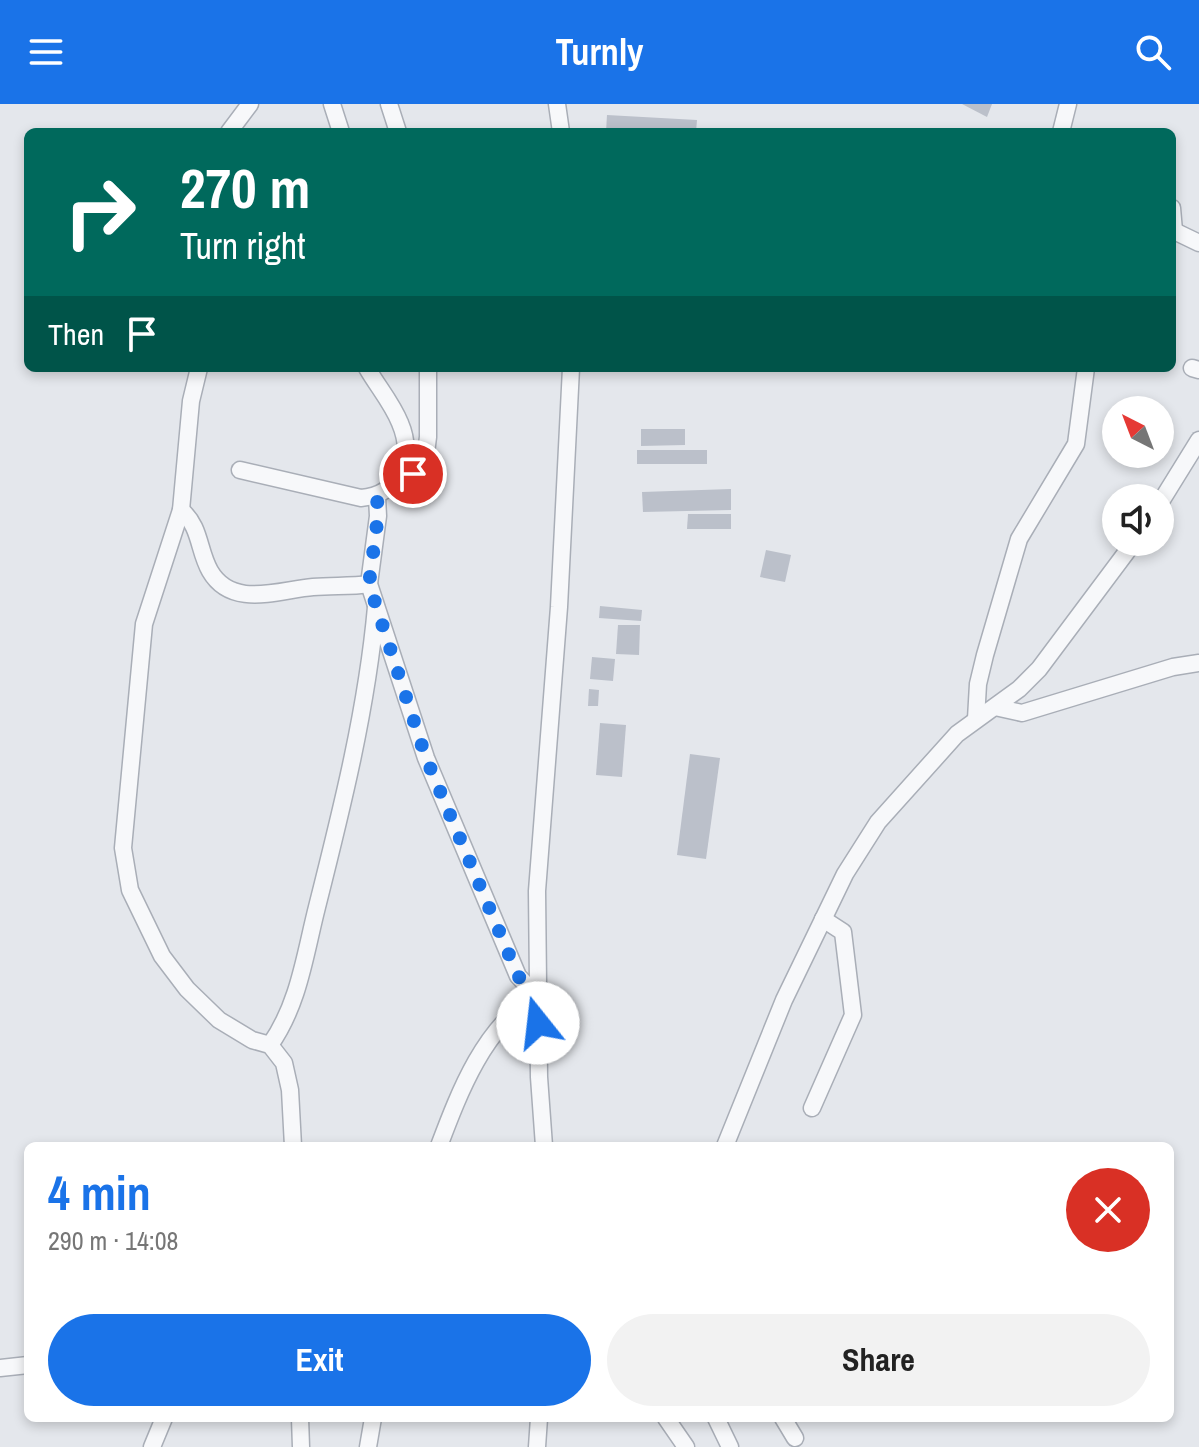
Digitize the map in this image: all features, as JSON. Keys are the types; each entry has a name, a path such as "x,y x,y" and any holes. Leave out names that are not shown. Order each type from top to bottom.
{"street":[{"path":"232,128 250,104"},
{"path":"332,104 340,128"},
{"path":"389,104 397,128"},
{"path":"557,104 560,128"},
{"path":"1062,128 1068,104"},
{"path":"1176,232 1199,243"},
{"path":"198,372 191,401 181,510 144,624 123,848 130,890 162,956 187,989 219,1020 252,1040 270,1045 288,1074 293,1142"},
{"path":"240,470 347,496 377,497 390,490 401,475 405,434 390,402 370,372"},
{"path":"401,475 424,469 428,437 428,372"},
{"path":"544,1142 537,996 537,891 542,784 560,593 571,372"},
{"path":"976,719 978,684 1019,539 1076,444 1085,372"},
{"path":"1172,484 1199,440"},
{"path":"377,497 378,516 369,584 426,758 518,976 537,996"},
{"path":"181,510 196,527 211,572 229,590 269,595 317,586 369,584"},
{"path":"727,1142 784,1000 845,874 878,822 934,756 1039,669 1124,556"},
{"path":"270,1045 290,1012 324,880 365,699 376,601"},
{"path":"995,707 1022,713 1173,667 1199,663"},
{"path":"812,1108 853,1015 843,932 823,919"},
{"path":"441,1142 487,1045 509,1017 537,996"},
{"path":"0,1368 24,1365"},
{"path":"152,1447 162,1422"},
{"path":"300,1422 301,1447"},
{"path":"368,1447 372,1422"},
{"path":"537,1447 539,1422"},
{"path":"669,1422 686,1447"},
{"path":"718,1422 730,1447"},
{"path":"785,1422 795,1438"}],"building":[{"path":"962,104 992,104 987,117"},
{"path":"607,115 697,120 696,128 606,128"},
{"path":"641,429 685,429 685,445 641,446"},
{"path":"637,450 707,450 707,464 637,464"},
{"path":"731,489 731,510 643,512 642,492"},
{"path":"688,514 731,514 731,529 687,529"},
{"path":"766,550 791,555 785,582 760,577"},
{"path":"600,606 642,610 641,621 599,618"},
{"path":"618,625 640,625 639,655 616,654"},
{"path":"592,657 615,659 613,681 590,679"},
{"path":"589,689 599,690 598,706 588,706"},
{"path":"600,723 626,725 622,777 596,775"},
{"path":"690,754 720,758 706,859 677,855"}],"route":[{"path":"413,474 401,475 390,490 377,497 378,516 369,584 396,657 426,758 487,896 518,976 537,996 538,1023"}]}
